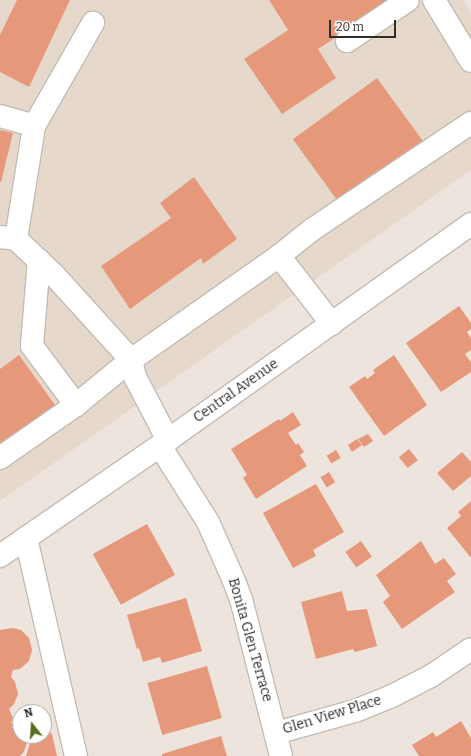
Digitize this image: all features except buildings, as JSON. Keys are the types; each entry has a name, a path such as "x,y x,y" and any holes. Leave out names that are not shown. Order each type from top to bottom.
{"main road":[{"path":"347,41 408,0"},
{"path":"434,0 471,61"},
{"path":"93,23 34,126 8,238 39,260 131,360"},
{"path":"0,116 34,126"},
{"path":"0,458 76,405 131,360 279,256 313,229 471,123"},
{"name":"Central Avenue","path":"0,556 164,443 471,224"},
{"path":"279,256 332,324"},
{"path":"39,260 32,346 76,405"},
{"name":"Bonita Glen Terrace","path":"131,360 135,377 164,443 208,522 241,599 282,756"},
{"path":"26,538 76,756"},
{"name":"Glen View Place","path":"276,733 355,711 390,697 431,676 471,649"}],"shaded area":[{"path":"0,0 463,0 471,13 471,170 0,501"}]}
